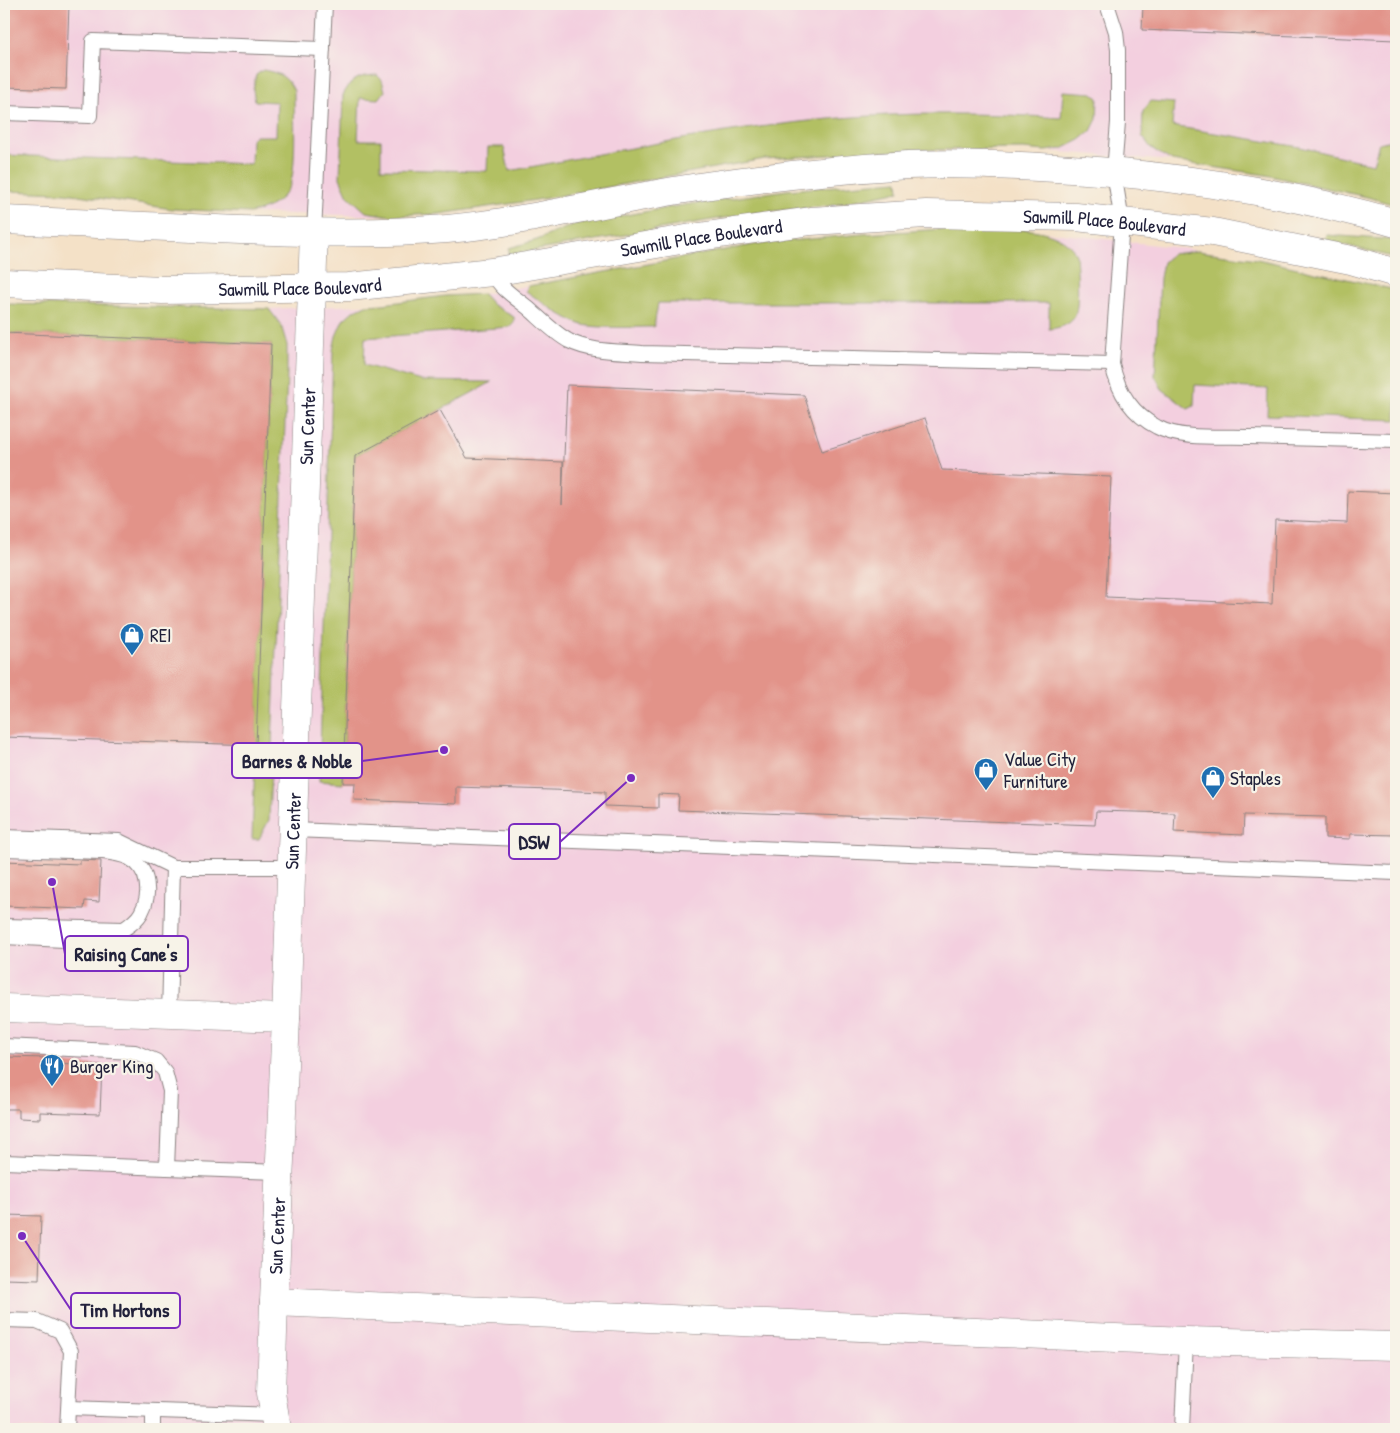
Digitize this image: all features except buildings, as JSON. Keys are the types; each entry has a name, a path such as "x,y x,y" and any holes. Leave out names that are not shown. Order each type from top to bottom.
{"street":[{"path":"4,220 314,233 381,233 451,228 537,216 707,186 801,173 911,165 1008,165 1184,179 1295,197 1396,223"},
{"name":"Sawmill Place Boulevard","path":"4,283 162,290 312,289 392,284 492,272 692,238 811,221 926,214 1076,217 1213,232 1351,260 1396,273"},
{"name":"Sun Center","path":"275,1422 271,1393 292,867 314,233"},
{"path":"4,1008 286,1018"},
{"path":"274,1302 1186,1341 1396,1346"}],"lane":[{"path":"314,233 325,4"},
{"path":"1107,4 1116,32 1118,58 1118,122 1114,172 1122,222 1112,364 1114,376 1128,404 1142,418 1159,429 1193,435 1396,441"},
{"path":"4,113 90,116 92,41 323,49"},
{"path":"492,272 508,294 558,333 570,341 598,349 642,353 1112,364"},
{"path":"293,830 1396,873"},
{"path":"4,838 119,841 173,867 292,867"},
{"path":"4,849 119,854 131,859 146,874 148,887 146,901 141,914 124,929 4,926"},
{"path":"170,1014 173,867"},
{"path":"4,937 104,942 172,942"},
{"path":"4,1046 135,1052 156,1061 165,1072 170,1092 167,1168"},
{"path":"4,1162 279,1172"},
{"path":"4,1320 37,1321 60,1330 71,1351 67,1429"},
{"path":"1182,1429 1186,1341"},
{"path":"69,1408 153,1411 275,1422"},
{"path":"153,1411 153,1429"}],"shaded area":[{"path":"4,4 1396,4 1396,205 1266,175 1172,161 1023,149 911,150 764,159 536,200 439,214 391,216 250,213 172,209 65,193 4,191"},
{"path":"977,227 1045,232 1257,259 1396,290 1396,1429 4,1429 4,304 269,309 383,304 444,296 483,294 758,244 863,234"}],"green space":[{"path":"263,70 282,76 294,91 295,125 294,165 290,185 279,200 262,210 250,213 172,209 65,193 4,191 4,155 251,164 252,139 255,136 276,136 277,102 255,101 253,90 256,75"},
{"path":"377,75 382,80 385,91 379,99 360,98 358,140 381,140 381,169 487,171 488,147 504,147 509,171 690,138 763,127 865,116 930,114 1061,118 1063,91 1093,93 1098,98 1097,119 1091,131 1080,140 1062,149 1045,151 1023,149 911,150 764,159 536,200 439,214 391,216 366,212 348,196 340,178 343,95 353,81 365,76"},
{"path":"1151,101 1174,103 1172,126 1300,147 1373,164 1379,143 1396,139 1396,205 1266,175 1172,161 1151,148 1142,136 1143,111"},
{"path":"898,181 899,191 829,206 752,213 509,255 509,248 537,240 575,224 787,190"},
{"path":"977,227 1032,230 1047,233 1069,245 1076,255 1078,297 1076,313 1072,321 1063,326 1049,329 1049,303 658,303 654,327 605,327 587,326 573,321 526,291 528,286 758,244 863,234"},
{"path":"1327,235 1396,240 1396,258 1325,240"},
{"path":"1197,251 1257,259 1396,290 1396,420 1267,415 1268,389 1195,385 1194,406 1188,409 1162,389 1155,376 1160,278 1163,262 1172,254"},
{"path":"483,294 493,305 514,317 514,323 510,327 365,338 364,365 421,381 492,382 355,456 343,783 319,781 333,350 336,336 343,320 353,311 366,305 445,296"},
{"path":"4,304 269,309 281,325 287,345 287,374 269,820 259,839 252,839 271,344 4,333"}],"place":[{"name":"REI","path":"132,656"},
{"name":"Barnes & Noble","path":"444,750"},
{"name":"DSW","path":"631,778"},
{"name":"Value City Furniture","path":"986,791"},
{"name":"Staples","path":"1213,799"},
{"name":"Raising Cane's","path":"52,882"},
{"name":"Burger King","path":"52,1087"},
{"name":"Tim Hortons","path":"22,1236"}]}
